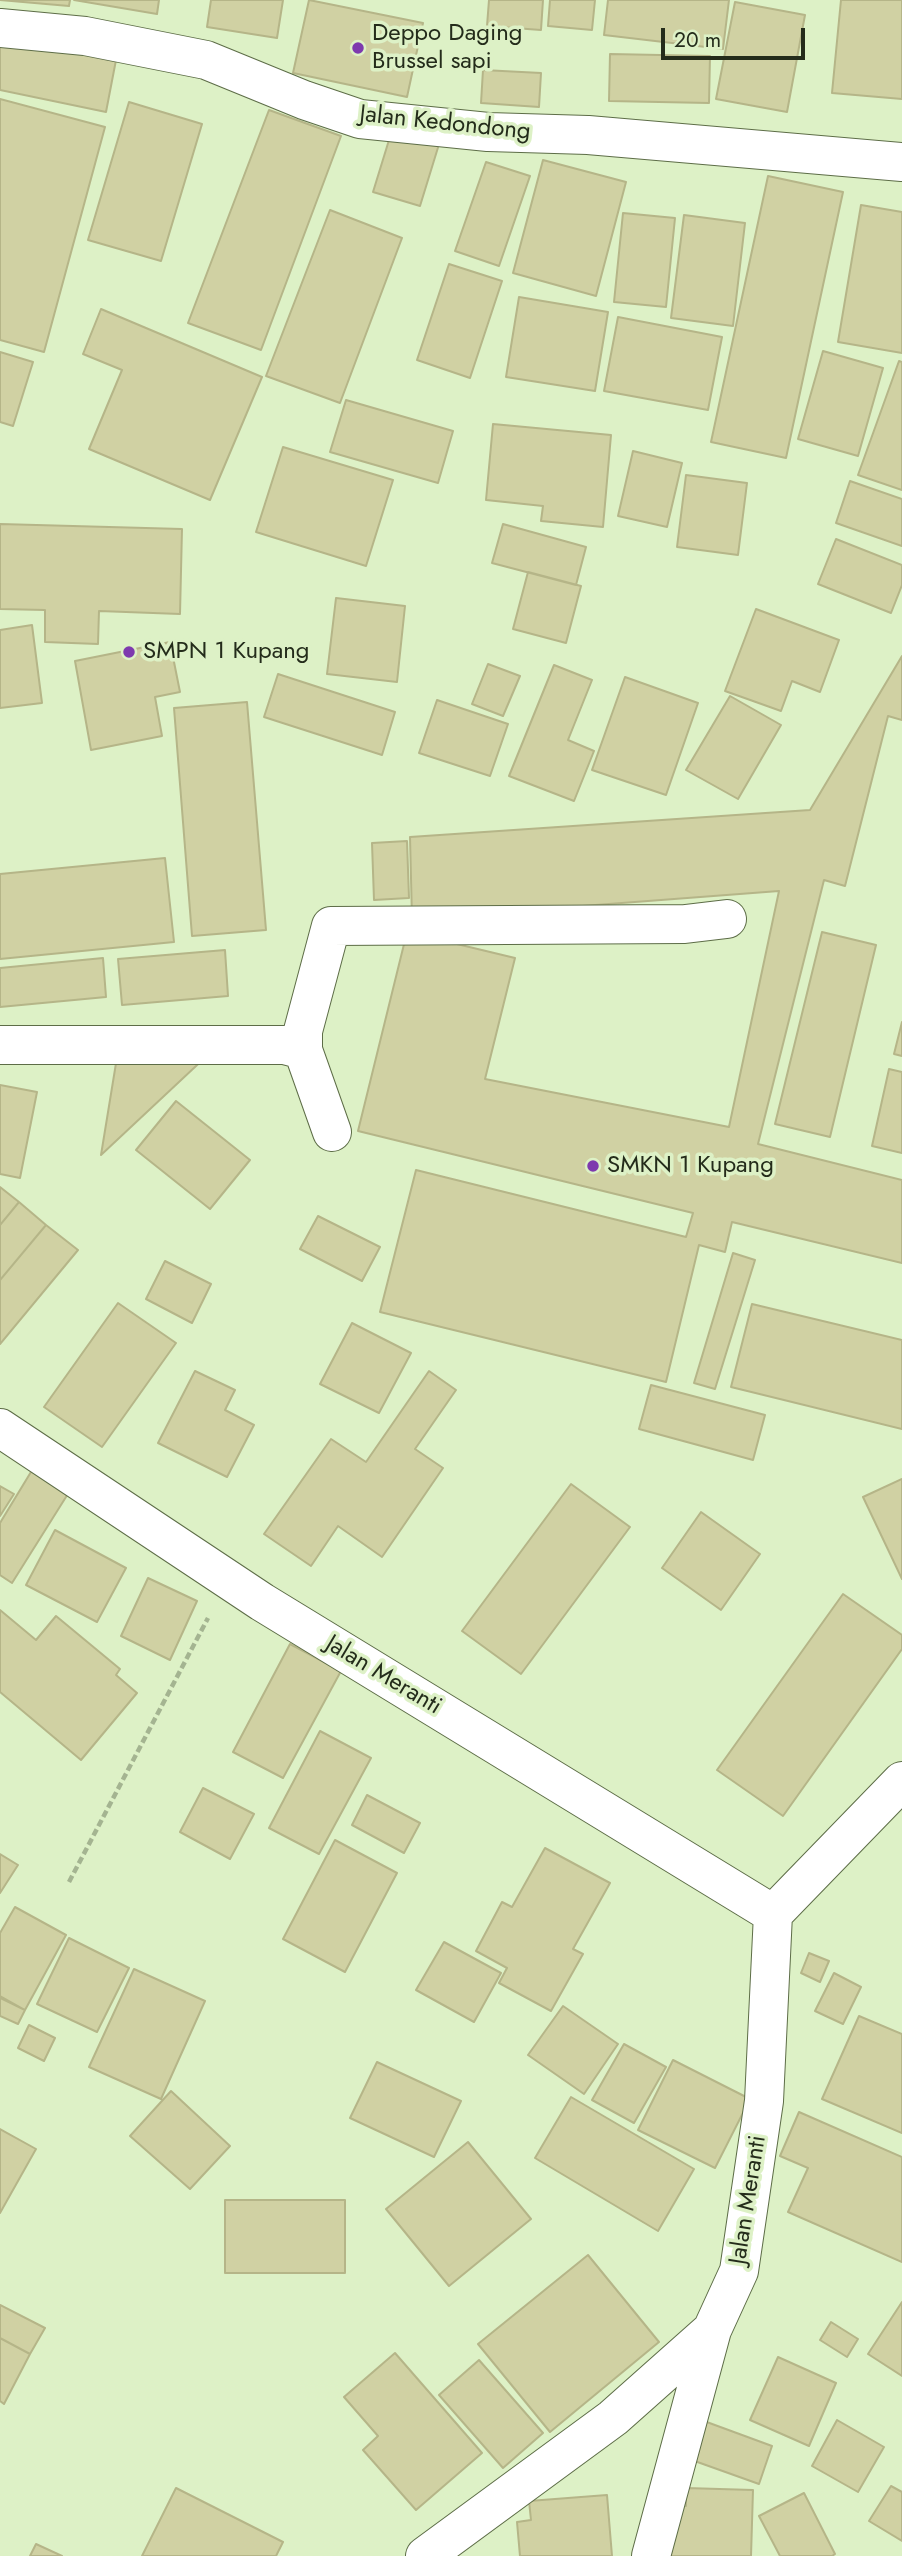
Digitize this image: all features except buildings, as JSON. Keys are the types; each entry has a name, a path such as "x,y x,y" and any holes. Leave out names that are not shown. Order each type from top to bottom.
{"street":[{"name":"Jalan Kedondong","path":"0,28 85,36 206,60 304,100 360,119 488,132 588,135 902,162"},
{"path":"332,1132 303,1050 303,1031 331,926 685,924 727,919"},
{"path":"0,1045 284,1045 303,1050"},
{"name":"Jalan Meranti","path":"0,1428 228,1580 773,1914 764,2101 739,2271 712,2330 650,2556"},
{"path":"773,1914 902,1781"},
{"path":"425,2556 613,2418 712,2330"}],"path":[{"path":"69,1882 228,1580"}],"place":[{"name":"Deppo Daging Brussel sapi","path":"358,48"},
{"name":"SMPN 1 Kupang","path":"129,652"},
{"name":"SMKN 1 Kupang","path":"593,1166"}]}
